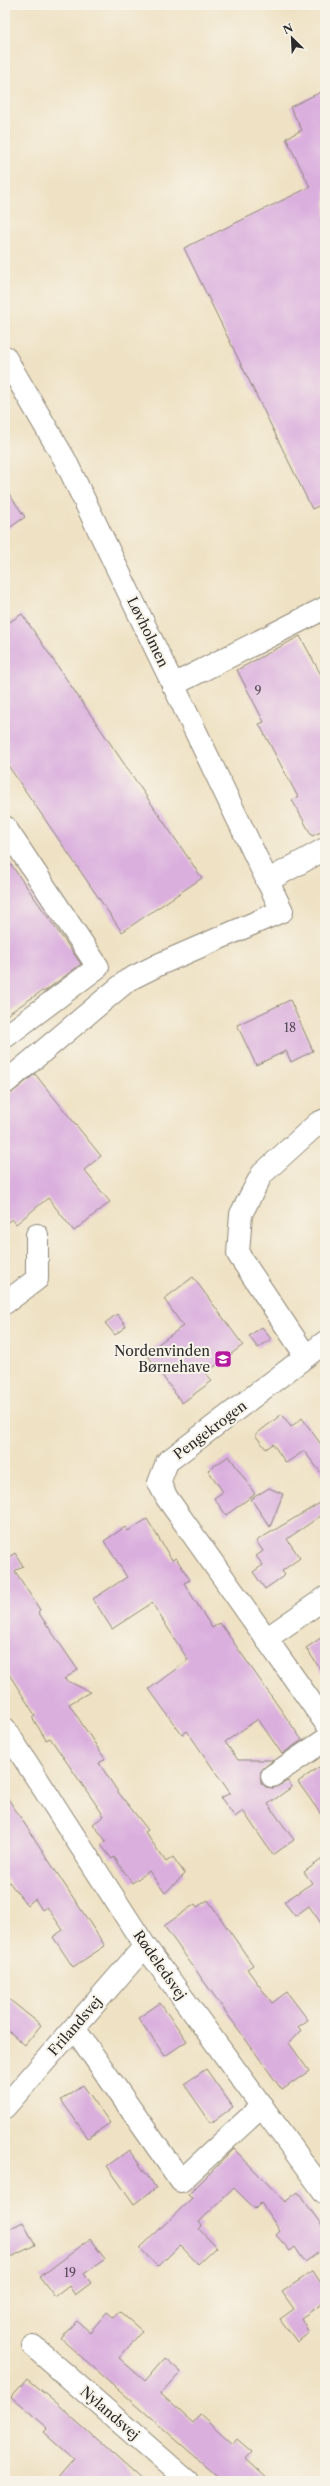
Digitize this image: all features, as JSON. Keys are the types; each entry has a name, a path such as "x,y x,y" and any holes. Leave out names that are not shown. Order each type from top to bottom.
{"street":[{"name":"Løvholmen","path":"5,357 65,460 282,911 160,964 128,980 5,1083"},
{"path":"174,685 325,608"},
{"path":"5,827 98,967 5,1037"},
{"path":"267,881 325,849"},
{"path":"306,1356 238,1254 241,1214 262,1174 318,1123 325,1120"},
{"path":"5,1303 37,1279 37,1236"},
{"name":"Pengekrogen","path":"325,1342 167,1462 159,1483 167,1498 325,1722"},
{"path":"266,1639 325,1598"},
{"name":"Rødeledsvej","path":"5,1729 145,1946 325,2193"},
{"path":"272,1776 325,1740"},
{"name":"Frilandsvej","path":"5,2107 145,1946"},
{"path":"74,2028 181,2181 262,2106"},
{"name":"Nylandsvej","path":"33,2346 187,2481"}],"building":[{"path":"325,90 325,503 312,509 184,248 310,187 286,138 302,130 290,107"},
{"path":"5,488 25,517 5,531"},
{"path":"22,614 202,878 122,932 5,761 5,625"},
{"path":"300,636 325,682 325,830 312,836 292,800 298,797 259,724 264,722 237,670"},
{"path":"5,856 81,964 45,991 42,991 5,1016"},
{"path":"290,1000 313,1051 291,1062 286,1051 256,1065 237,1025"},
{"path":"35,1074 101,1156 84,1170 110,1202 74,1231 48,1198 16,1224 12,1219 5,1224 5,1098"},
{"path":"193,1277 243,1345 206,1373 212,1381 182,1403 146,1353 183,1326 164,1299"},
{"path":"117,1314 126,1326 115,1335 105,1323"},
{"path":"262,1327 271,1339 258,1348 249,1336"},
{"path":"282,1414 291,1427 302,1418 325,1450 325,1478 304,1451 286,1463 273,1444 266,1449 255,1435"},
{"path":"229,1456 255,1494 226,1515 214,1498 223,1492 208,1470"},
{"path":"269,1488 283,1494 270,1527 251,1499"},
{"path":"325,1500 325,1513 287,1539 300,1558 282,1571 285,1575 265,1589 253,1572 263,1565 256,1556 263,1551 256,1541"},
{"path":"147,1519 172,1560 176,1558 190,1580 184,1583 212,1628 220,1623 302,1740 282,1754 258,1719 225,1742 238,1760 273,1760 261,1771 261,1783 266,1787 273,1788 288,1781 292,1787 268,1804 294,1840 273,1855 243,1811 235,1817 221,1798 230,1793 187,1731 182,1735 149,1689 188,1660 152,1603 112,1629 93,1599 127,1577 104,1541 125,1527 128,1531"},
{"path":"15,1553 23,1566 15,1571 40,1610 38,1612 78,1670 64,1679 90,1692 69,1704 105,1759 99,1763 118,1792 148,1830 145,1832 166,1862 173,1857 185,1874 165,1893 149,1871 132,1883 114,1857 112,1859 101,1845 106,1841 93,1824 104,1816 50,1738 46,1740 32,1717 35,1715 5,1668 5,1554 7,1558"},
{"path":"325,1635 325,1676 306,1648"},
{"path":"319,1767 325,1775 325,1820 298,1782"},
{"path":"5,1794 105,1946 73,1967 53,1937 63,1930 47,1907 42,1910 35,1899 27,1905 5,1877"},
{"path":"325,1857 325,1929 309,1906 295,1916 284,1902 312,1883 304,1872"},
{"path":"208,1900 253,1965 247,1969 272,2003 287,1992 308,2020 298,2027 301,2030 289,2043 309,2071 282,2090 164,1926 195,1904 197,1907"},
{"path":"5,1996 41,2025 25,2045 5,2028"},
{"path":"160,2003 187,2041 165,2056 138,2018"},
{"path":"206,2069 233,2107 211,2123 184,2084"},
{"path":"83,2085 110,2123 88,2138 61,2100"},
{"path":"234,2149 285,2202 298,2192 325,2230 325,2248 305,2262 295,2247 290,2251 276,2235 280,2231 261,2203 255,2209 234,2188 199,2222 202,2226 199,2229 216,2247 198,2264 180,2245 158,2267 140,2248 192,2198 188,2195"},
{"path":"129,2150 156,2188 134,2204 107,2166"},
{"path":"23,2222 35,2245 5,2260 5,2231"},
{"path":"90,2239 105,2259 84,2274 91,2283 75,2295 69,2286 55,2297 40,2277"},
{"path":"313,2271 325,2289 325,2302 301,2318 309,2333 297,2342 280,2319 294,2309 282,2292"},
{"path":"119,2311 142,2331 119,2358 145,2381 165,2358 181,2372 161,2394 193,2423 200,2414 233,2444 237,2439 252,2452 246,2459 270,2481 223,2481 61,2339 77,2321 90,2332 107,2312 113,2317"},
{"path":"27,2379 143,2481 55,2481 74,2459 44,2432 48,2428 11,2397"}],"place":[{"name":"Nordenvinden Børnehave","path":"223,1359"}]}
